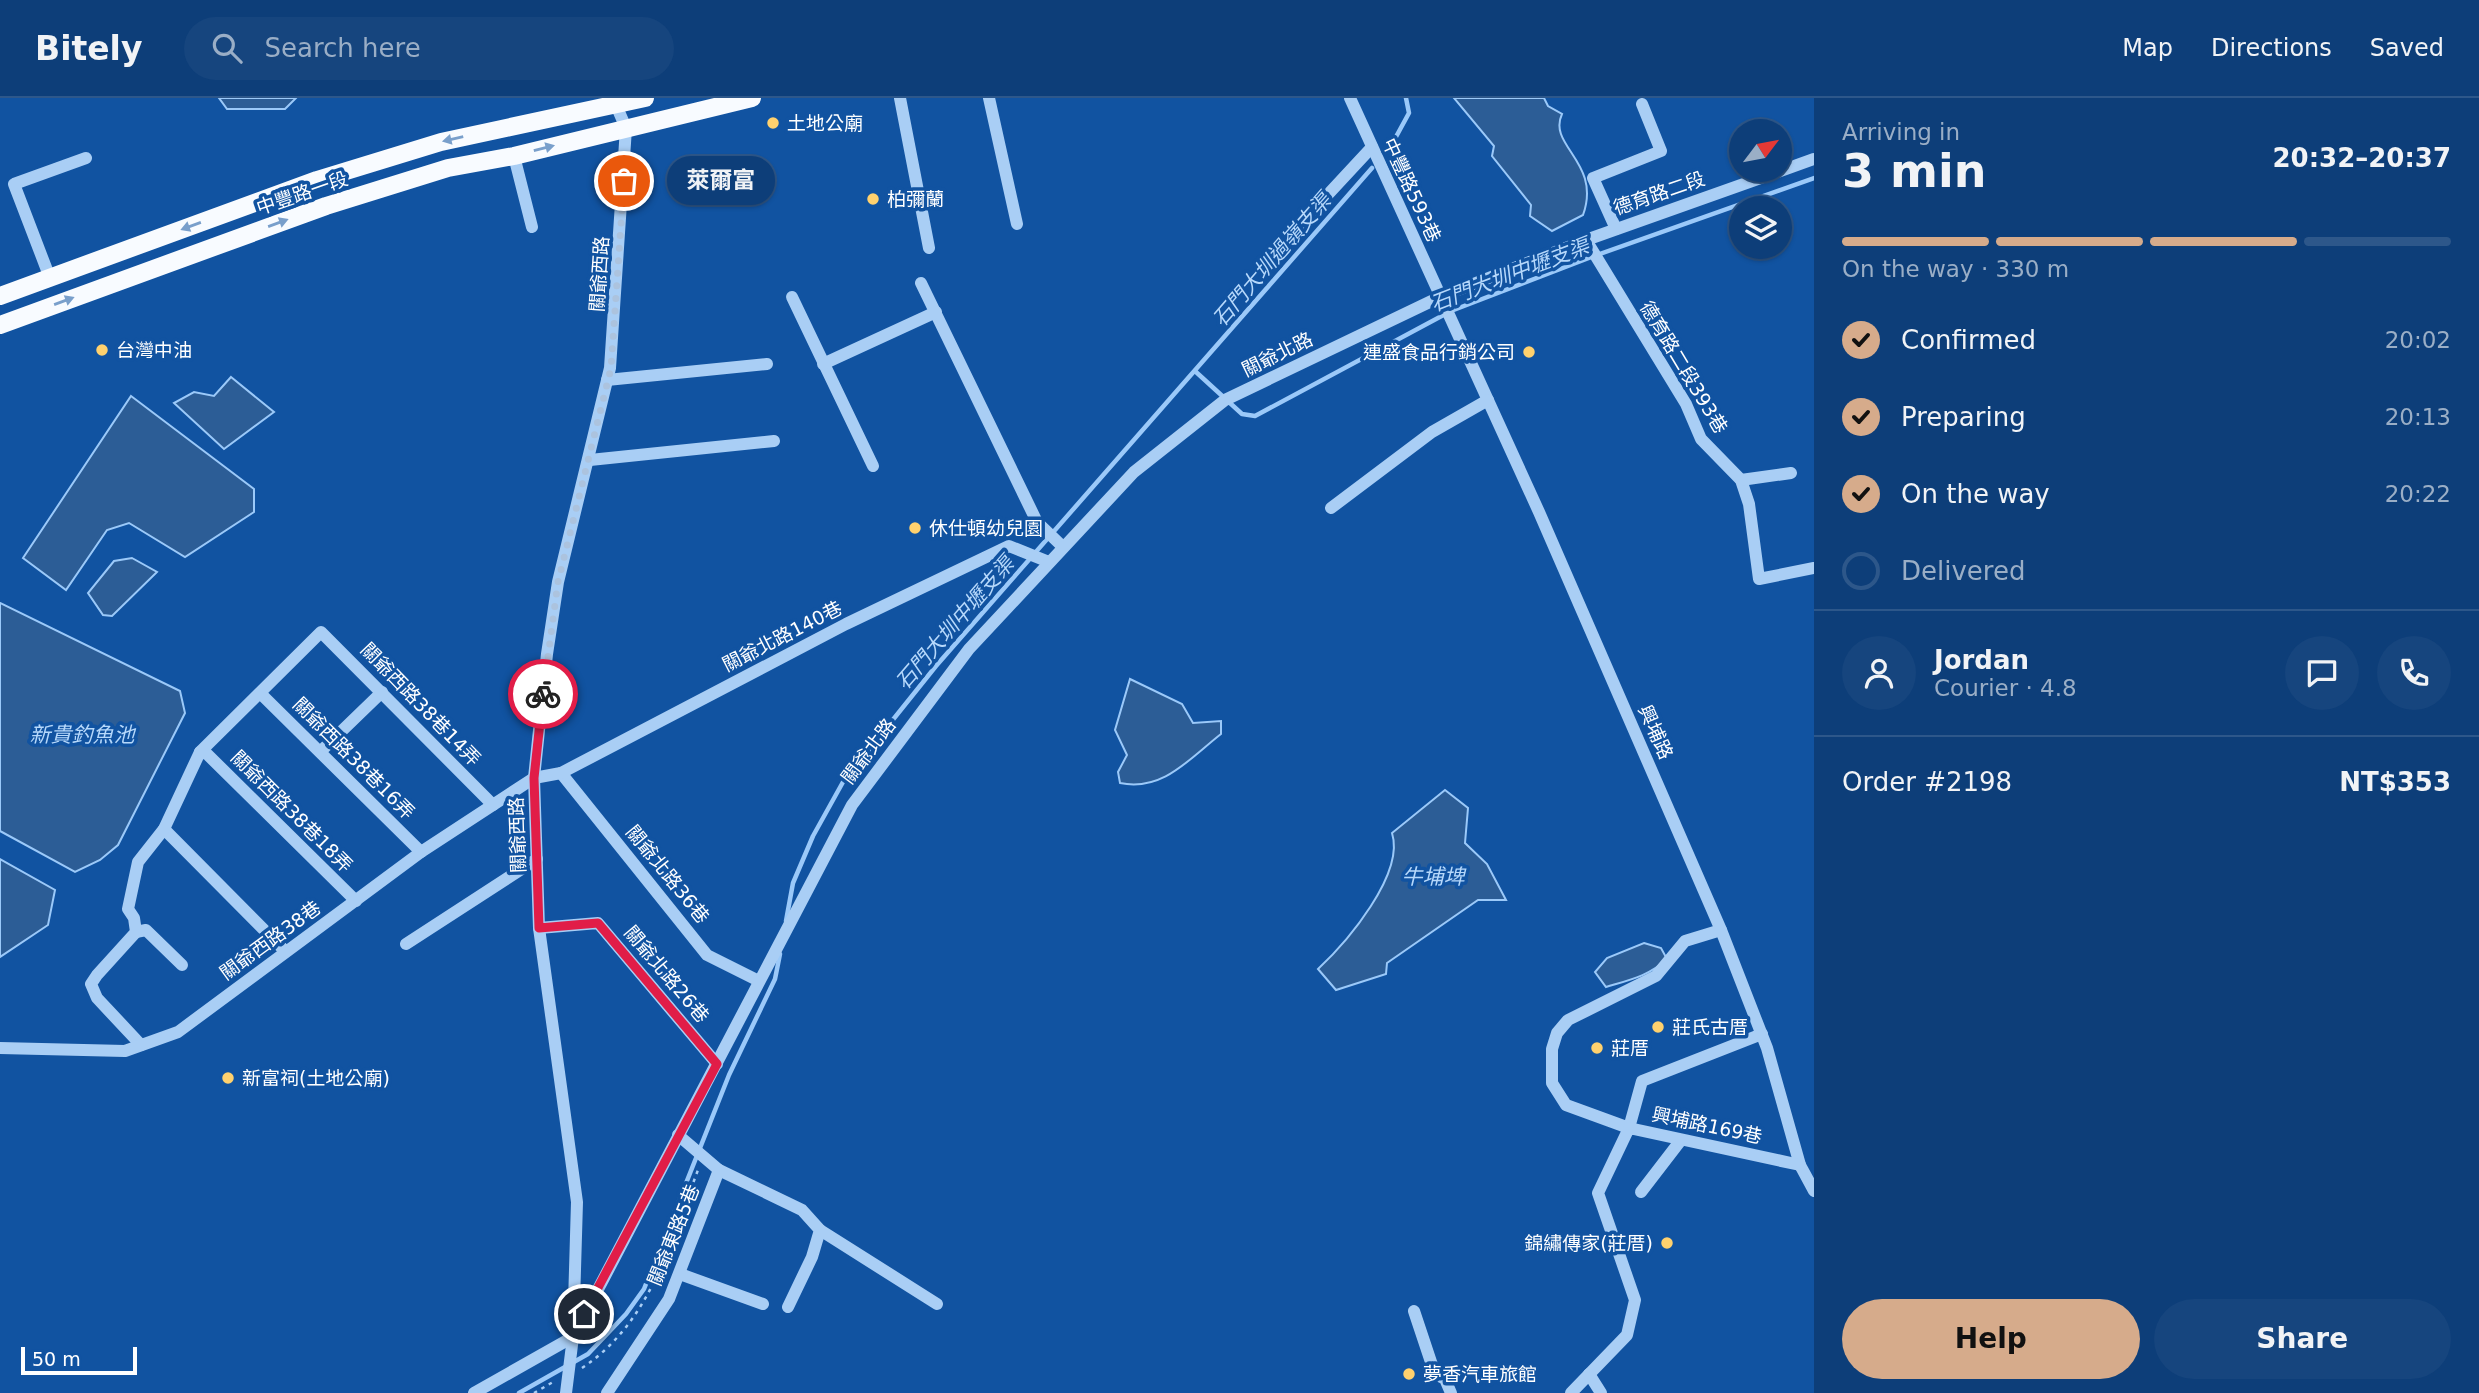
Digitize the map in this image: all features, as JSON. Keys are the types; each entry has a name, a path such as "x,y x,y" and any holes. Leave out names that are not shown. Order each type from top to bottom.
{"main road":[{"name":"中豐路一段","path":"0,296 317,180 416,149 617,101 645,98"},
{"name":"中豐路一段","path":"0,325 326,206 448,168 514,156 752,98"}],"street":[{"path":"900,98 929,248"},
{"path":"989,98 1017,224"},
{"name":"中豐路593巷","path":"1350,98 1440,297"},
{"path":"617,101 626,128"},
{"path":"1616,229 1593,178 1661,151 1642,104"},
{"name":"關爺西路","path":"573,1337 577,1202 539,928 534,778 547,654 558,582 590,460 607,380 620,260 626,128"},
{"path":"1281,245 1372,147"},
{"path":"514,156 532,227"},
{"path":"50,278 14,184 86,158"},
{"name":"德育路二段","path":"1440,297 1586,240 1814,159"},
{"name":"德育路二段393巷","path":"1586,240 1686,404 1701,439 1741,480 1749,504 1759,579 1814,568"},
{"path":"921,283 1037,522 1063,547"},
{"path":"792,297 873,466"},
{"name":"興埔路","path":"1440,297 1721,930 1762,1034 1800,1165 1814,1191"},
{"name":"關爺北路","path":"573,1337 852,804 969,649 1135,472 1225,400 1440,297"},
{"path":"823,364 936,312"},
{"path":"607,380 766,364"},
{"path":"1331,508 1432,432 1488,400"},
{"path":"590,460 774,441"},
{"path":"1741,480 1791,473"},
{"name":"關爺北路140巷","path":"534,778 562,773 846,624 1009,546 1049,562"},
{"name":"關爺西路38巷14弄","path":"260,692 321,632 493,806"},
{"path":"136,932 134,918 128,909 138,862 164,829 200,752 260,692"},
{"name":"關爺西路38巷16弄","path":"260,692 421,852"},
{"path":"321,751 383,692"},
{"name":"關爺西路38巷18弄","path":"200,752 206,754 356,901"},
{"name":"關爺北路36巷","path":"562,773 708,955 759,981"},
{"name":"關爺西路38巷","path":"0,1048 125,1051 178,1032 421,852 534,778"},
{"path":"164,829 285,951"},
{"path":"406,944 537,859"},
{"name":"關爺北路26巷","path":"539,928 598,923 717,1064"},
{"path":"141,1045 97,998 92,984 96,975 136,932 146,930 182,965"},
{"path":"1721,930 1685,941 1656,976 1569,1020 1557,1033 1552,1049 1552,1083 1566,1105 1629,1128 1642,1081 1762,1034"},
{"name":"興埔路169巷","path":"1571,1393 1627,1335 1635,1300 1598,1194 1629,1128 1800,1165"},
{"name":"關爺東路5巷","path":"607,1393 648,1332 680,1274 719,1170 678,1135"},
{"path":"1641,1192 1681,1140"},
{"path":"719,1170 802,1210 820,1230 937,1304"},
{"path":"788,1307 812,1257 820,1230"},
{"path":"680,1274 763,1304"},
{"path":"1414,1311 1435,1374 1445,1379 1451,1393"},
{"path":"474,1393 573,1337"},
{"path":"566,1393 573,1337"},
{"path":"1589,1374 1601,1393"}],"path":[{"path":"581,1369 599,1357 632,1323 651,1293 698,1170"},
{"path":"534,1393 562,1377"}],"water":[{"path":"219,98 296,98 285,109 227,109"},
{"path":"1454,98 1544,98 1548,106 1562,114 1559,125 1562,136 1586,181 1587,197 1583,215 1552,231 1530,216 1531,205 1492,156 1494,146"},
{"path":"231,377 274,412 224,449 174,403 194,392 214,396"},
{"path":"131,396 254,489 254,512 185,557 129,523 107,530 66,590 23,558"},
{"path":"132,558 157,572 112,616 103,615 88,593 114,561"},
{"name":"新貴釣魚池","path":"0,603 180,691 185,713 118,845 100,860 75,872 0,831"},
{"path":"1130,679 1182,704 1193,723 1221,721 1221,734 1163,778 1150,783 1120,783 1118,772 1127,755 1115,730"},
{"name":"牛埔埤","path":"1445,790 1468,808 1465,843 1487,864 1506,900 1478,900 1387,963 1386,974 1336,990 1318,969 1358,925 1382,887 1394,850 1392,833"},
{"path":"0,859 55,890 48,925 0,957"},
{"path":"1644,943 1661,948 1667,959 1631,980 1606,987 1595,972 1607,958"}],"waterway":[{"name":"石門大圳過嶺支渠","path":"1391,146 1409,113 1406,98"},
{"name":"石門大圳中壢支渠","path":"786,921 793,883 813,836 843,782 936,666 1372,168"},
{"name":"石門大圳中壢支渠","path":"1196,372 1242,414 1255,416 1451,311 1594,256 1814,178"},
{"name":"石門大圳中壢支渠","path":"519,1393 588,1354 626,1314 644,1289 729,1075 775,979 780,954"}],"way so far":[{"path":"543,694 558,582 611,368 624,181"}],"place":[{"name":"土地公廟","path":"773,123"},
{"name":"萊爾富","path":"624,181"},
{"name":"柏彌蘭","path":"873,199"},
{"name":"台灣中油","path":"102,350"},
{"name":"連盛食品行銷公司","path":"1529,352"},
{"name":"休仕頓幼兒園","path":"915,528"},
{"name":"莊氏古厝","path":"1658,1027"},
{"name":"莊厝","path":"1597,1048"},
{"name":"新富祠(土地公廟)","path":"228,1078"},
{"name":"錦繡傳家(莊厝)","path":"1667,1243"},
{"name":"夢香汽車旅館","path":"1409,1374"}],"route":[{"path":"543,694 534,778 539,928 598,923 717,1064 584,1314"}]}
